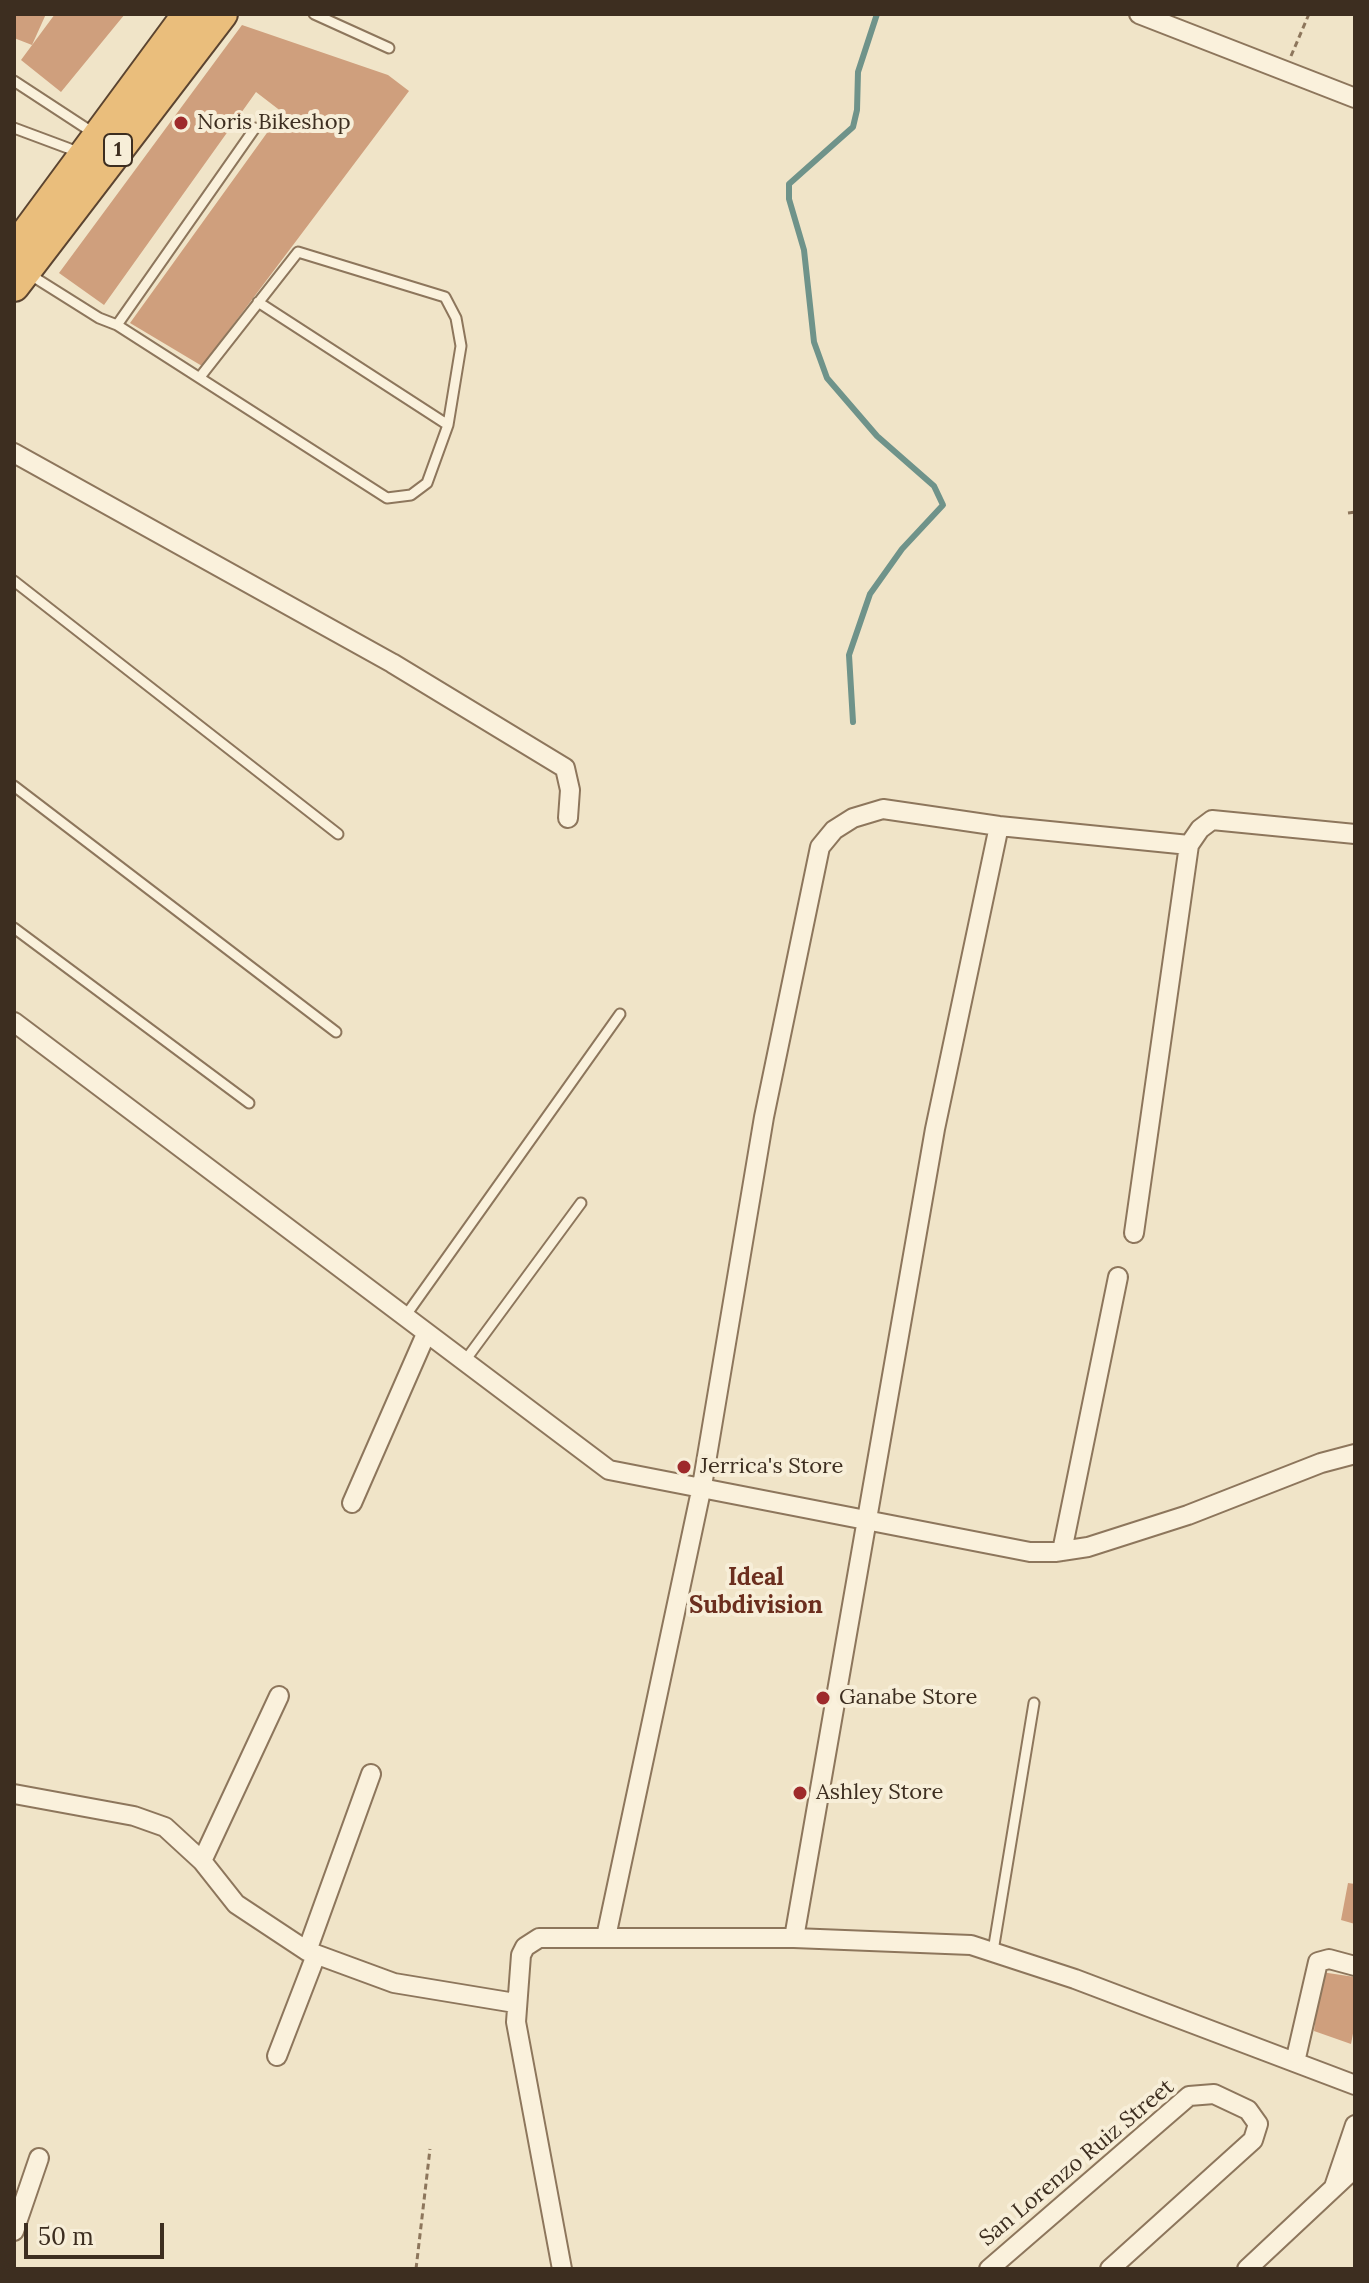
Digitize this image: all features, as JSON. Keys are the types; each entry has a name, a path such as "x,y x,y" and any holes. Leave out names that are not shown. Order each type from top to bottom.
{"highway":[{"name":"1","path":"18,269 91,145 188,14"},
{"name":"1","path":"18,269 222,14"}],"street":[{"path":"1139,14 1285,70 1330,91 1355,98"},
{"path":"14,453 392,663 565,768 570,790 568,818"},
{"path":"606,1937 702,1486 764,1117 820,847 834,830 853,818 883,809 999,826 1189,845"},
{"path":"1134,1233 1189,845 1200,829 1212,820 1355,834"},
{"path":"794,1938 935,1129 999,826"},
{"path":"14,1022 609,1470 1030,1552 1062,1551 1188,1515 1321,1463 1355,1454"},
{"path":"1062,1551 1118,1277"},
{"path":"352,1503 426,1334"},
{"path":"202,1861 279,1696"},
{"path":"277,2056 371,1774"},
{"path":"14,1794 148,1820 165,1827 202,1861 236,1904 312,1953 394,1983 515,2003"},
{"path":"562,2269 518,2039 515,2003 521,1955 531,1941 547,1937 951,1942 993,1951 1355,2085"},
{"path":"1295,2062 1318,1962 1329,1959 1355,1966"},
{"name":"San Lorenzo Ruiz Street","path":"989,2269 1181,2102 1197,2094 1214,2094 1240,2105 1254,2116 1258,2124 1253,2140 1110,2269"},
{"path":"1333,2190 1355,2125"},
{"path":"14,2231 39,2158"},
{"path":"1247,2269 1355,2168"}],"lane":[{"path":"314,14 389,48"},
{"path":"14,81 91,145"},
{"path":"14,128 91,145"},
{"path":"117,325 255,128"},
{"path":"18,269 99,318 117,325 387,498 411,495 427,483 448,425 461,346 456,318 445,297 298,252 200,377"},
{"path":"258,302 448,425"},
{"path":"14,581 338,834"},
{"path":"14,786 336,1032"},
{"path":"14,928 249,1103"},
{"path":"404,1318 620,1014"},
{"path":"464,1362 581,1203"},
{"path":"993,1951 1034,1703"}],"path":[{"path":"1285,70 1309,14"},
{"path":"1348,513 1355,512"},
{"path":"416,2269 430,2149"}],"building":[{"path":"14,14 46,14 32,45 14,38"},
{"path":"55,14 125,14 61,92 21,60"},
{"path":"242,25 388,75 409,91 202,366 130,323 282,112 256,92 104,305 59,273"},
{"path":"1348,1883 1355,1884 1355,1924 1341,1920"},
{"path":"1321,1972 1355,1977 1355,2023 1351,2044 1314,2031"}],"waterway":[{"path":"853,722 849,655 870,594 902,549 943,505 934,486 877,436 827,378 814,342 804,250 789,199 789,184 853,127 857,110 858,72 877,14"}],"place":[{"name":"Noris Bikeshop","path":"181,123"},
{"name":"Jerrica's Store","path":"684,1467"},
{"name":"Ganabe Store","path":"823,1698"},
{"name":"Ashley Store","path":"800,1793"}],"district":[{"name":"Ideal Subdivision","path":"756,1592"}]}
